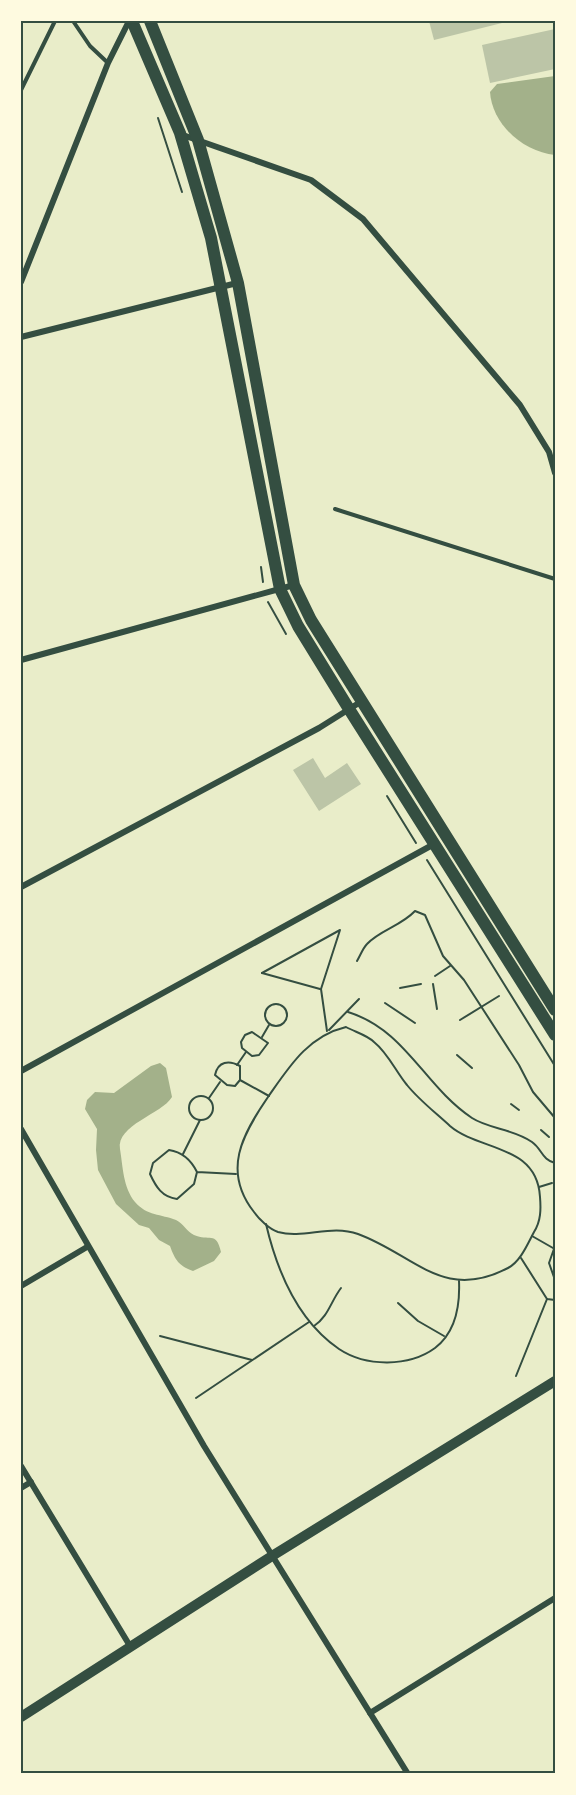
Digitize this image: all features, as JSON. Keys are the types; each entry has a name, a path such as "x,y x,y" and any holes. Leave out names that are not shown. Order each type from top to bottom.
{"main road":[{"path":"130,21 180,133 211,238 280,589 298,626 349,710 555,1035"},
{"path":"150,21 198,140 238,283 294,585 311,620 555,1010"}],"street":[{"path":"21,282 108,63 130,21"},
{"path":"180,133 311,180 363,219 520,405 549,452 555,473"},
{"path":"21,337 222,285 238,283"},
{"path":"21,660 294,585"},
{"path":"21,887 362,701"},
{"path":"21,1071 446,837"},
{"path":"21,1129 87,1247 272,1556 408,1774"},
{"path":"21,1286 87,1247"},
{"path":"21,1717 272,1556 555,1381"},
{"path":"21,1466 130,1646"},
{"path":"21,1488 31,1482"},
{"path":"370,1713 555,1598"}],"lane":[{"path":"21,90 55,21"},
{"path":"73,21 90,46 108,63"},
{"path":"335,509 555,579"}],"path":[{"path":"158,117 183,195"},
{"path":"260,562 264,592 271,610 289,639"},
{"path":"385,794 555,1066"},
{"path":"357,961 366,945 403,922 415,911 428,918 443,956 464,980 519,1065 533,1092 555,1118"},
{"path":"321,989 262,973 340,930 321,989 327,1032"},
{"path":"435,976 451,966"},
{"path":"400,988 421,984"},
{"path":"433,984 437,1009"},
{"path":"460,1020 499,996"},
{"path":"327,1032 346,1027 375,1042 407,1086 453,1128 508,1150 536,1177 541,1209 538,1226 511,1267 471,1282 459,1281 441,1275 357,1234 326,1229 297,1234 276,1232 242,1197 236,1174 245,1134 269,1096 304,1050 327,1032 358,999"},
{"path":"385,1003 415,1023"},
{"path":"262,1037 269,1025 266,1012 276,1004 283,1006 288,1014 285,1021 275,1027 269,1025"},
{"path":"348,1012 366,1017 393,1036 422,1072 472,1118 507,1129 533,1142 546,1159 555,1163"},
{"path":"252,1032 268,1043 264,1050 252,1056 246,1052 241,1041 245,1035 252,1032"},
{"path":"237,1065 246,1052"},
{"path":"457,1055 472,1068"},
{"path":"232,1061 237,1065 240,1066 240,1080 235,1086 220,1082 215,1076 216,1069 223,1062 232,1061"},
{"path":"240,1080 269,1096"},
{"path":"209,1098 220,1082"},
{"path":"200,1095 209,1098 214,1106 212,1112 208,1119 200,1120 188,1109 190,1100 200,1095"},
{"path":"511,1104 519,1110"},
{"path":"183,1154 200,1120"},
{"path":"541,1130 549,1137"},
{"path":"169,1150 183,1154 192,1161 197,1172 194,1184 177,1199 168,1198 157,1188 150,1174 153,1163 169,1150"},
{"path":"197,1172 236,1174"},
{"path":"539,1187 552,1183"},
{"path":"266,1224 274,1259 309,1322 340,1350 375,1363 406,1360 435,1347 455,1318 460,1299 459,1281"},
{"path":"532,1236 554,1247 549,1263 555,1280"},
{"path":"520,1256 547,1299"},
{"path":"314,1326 328,1312 331,1300 341,1288"},
{"path":"547,1299 555,1300"},
{"path":"516,1376 547,1299"},
{"path":"398,1302 418,1320 444,1336"},
{"path":"196,1398 309,1322"},
{"path":"160,1336 252,1360"}],"shaded area":[{"path":"555,76 555,155 532,148 511,134 496,115 490,92 497,84"},
{"path":"160,1063 166,1068 172,1097 125,1133 120,1149 123,1170 128,1190 140,1207 176,1220 194,1235 217,1241 221,1252 214,1261 193,1271 178,1262 170,1246 159,1240 149,1228 139,1225 116,1204 98,1170 97,1129 85,1109 87,1100 95,1092 114,1093 151,1066"}],"building":[{"path":"429,21 506,21 506,22 434,40"},
{"path":"555,29 555,69 490,83 482,45"},
{"path":"313,758 325,778 347,763 361,784 319,811 293,770"}]}
